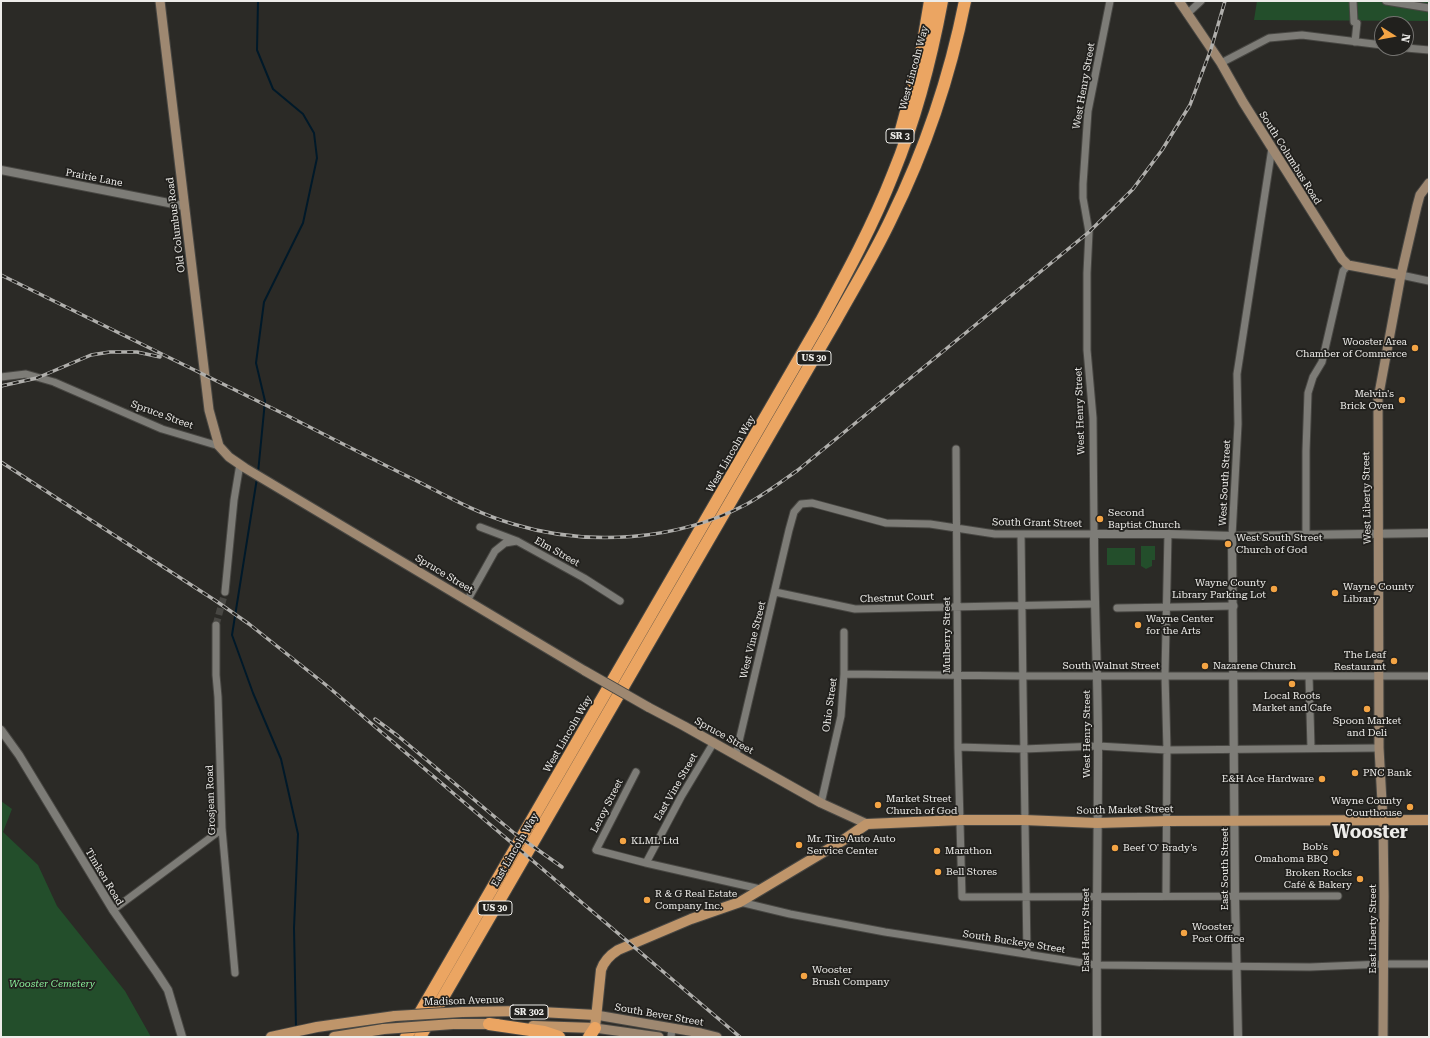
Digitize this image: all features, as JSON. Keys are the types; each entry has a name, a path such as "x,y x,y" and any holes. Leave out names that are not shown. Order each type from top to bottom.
{"highway":[{"name":"SR 3","path":"851,265 881,192 897,144 920,60 930,1"},
{"name":"West Lincoln Way","path":"488,896 821,321 851,265 878,210 905,143 927,70 942,1"},
{"name":"US 30","path":"570,780 836,320 888,226 912,174 932,122 950,61 965,1"},
{"name":"East Lincoln Way","path":"420,1037 570,780"},
{"path":"429,1037 539,844 570,780"},
{"name":"East Lincoln Way","path":"406,1037 488,896"},
{"path":"488,1024 544,1032 559,1037"}],"main road":[{"name":"Old Columbus Road","path":"160,1 209,410 219,446"},
{"name":"South Columbus Road","path":"1178,1 1221,63 1337,253 1348,265"},
{"name":"West Liberty Street","path":"1383,820 1379,748 1378,675 1378,399 1401,275 1420,195 1429,183"},
{"path":"1348,265 1401,275"},
{"name":"Spruce Street","path":"219,446 229,457 279,489 585,671 820,802 867,824"},
{"name":"South Market Street","path":"867,824 961,820 1024,820 1097,823 1167,821 1429,820"},
{"name":"East Liberty Street","path":"1383,820 1383,1037"},
{"path":"593,1034 601,970 603,964 612,954 618,950 691,919 740,902 842,841 867,824"},
{"name":"Madison Avenue","path":"271,1037 317,1027 395,1016 462,1012 522,1011 596,1016"},
{"name":"South Bever Street","path":"596,1016 672,1032 701,1033 717,1037"},
{"name":"SR 302","path":"334,1037 384,1029 453,1024 488,1024 593,1034 659,1037"}],"street":[{"name":"West Henry Street","path":"1097,823 1098,746 1094,604 1093,418 1087,350 1087,273 1089,232 1083,198 1083,184 1088,111 1110,1"},
{"path":"1188,14 1201,1"},
{"path":"1353,1 1354,22 1358,23 1355,42"},
{"path":"1386,1 1429,8"},
{"path":"1221,63 1269,38 1302,35 1374,44"},
{"path":"1414,49 1429,50"},
{"name":"West South Street","path":"1235,821 1233,676 1234,606 1232,536 1238,424 1237,374 1272,148"},
{"name":"Prairie Lane","path":"1,170 184,206"},
{"path":"1306,535 1308,393 1313,377 1322,362 1343,271 1348,265"},
{"path":"1401,275 1429,281"},
{"name":"Spruce Street","path":"1,377 26,374 54,382 162,429 219,446"},
{"name":"Mulberry Street","path":"956,449 958,747 962,897 1026,897"},
{"path":"225,592 234,500 243,466"},
{"name":"South Grant Street","path":"789,530 794,512 801,504 812,503 886,523 930,524 995,534 1168,534 1232,536 1429,533"},
{"name":"Elm Street","path":"480,527 517,541 584,578 620,601"},
{"name":"West Vine Street","path":"736,754 789,530"},
{"path":"1021,534 1027,954"},
{"path":"1166,896 1167,750 1165,675 1168,534"},
{"path":"467,601 495,551 505,543 517,541"},
{"name":"Chestnut Court","path":"775,592 856,609 1094,604"},
{"path":"1117,608 1234,606"},
{"name":"Grosjean Road","path":"216,625 216,675 222,829 235,973"},
{"name":"Ohio Street","path":"820,802 841,716 844,674 844,632"},
{"name":"South Walnut Street","path":"844,674 1023,676 1429,676"},
{"path":"1309,676 1311,748"},
{"name":"Timken Road","path":"1,730 23,762 112,910 168,990 182,1037"},
{"name":"East Vine Street","path":"646,864 681,797 714,742"},
{"path":"958,747 1024,748 1098,746 1167,750 1379,748"},
{"name":"Leroy Street","path":"636,772 596,850 646,864"},
{"name":"East South Street","path":"1235,821 1238,1037"},
{"name":"East Henry Street","path":"1097,823 1097,1037"},
{"path":"112,910 222,829"},
{"path":"646,864 760,889"},
{"path":"1026,897 1338,896"},
{"name":"South Buckeye Street","path":"740,902 790,914 885,932 1096,966 1310,967 1429,964"}],"green space":[{"path":"1257,1 1429,1 1429,21 1414,21 1414,16 1374,16 1374,21 1254,20"},
{"path":"1141,546 1155,546 1155,560 1152,560 1152,566 1146,569 1141,566"},
{"path":"1107,548 1135,548 1135,565 1107,565"},
{"name":"Wooster Cemetery","path":"1,801 12,809 3,832 38,865 57,906 125,991 151,1037 1,1037"}],"waterway":[{"path":"258,1 257,50 273,89 303,114 314,133 317,158 303,223 264,302 256,363 265,401 258,473"},
{"path":"257,478 232,635 253,693 281,759 298,834 294,928 296,1028"}],"tunnel":[{"path":"216,625 225,592"}],"railway":[{"path":"1,275 288,416 452,499 500,520 542,531 571,536 602,538 662,533 691,526 720,516 747,504 798,470 1089,232 1133,189 1162,150 1190,105 1211,49 1225,1"},
{"path":"1,386 37,378 91,355 110,352 137,352 160,357"},
{"path":"1,462 216,601 249,624 326,685 740,1037"},
{"path":"375,719 398,736 514,833 562,867"}],"place":[{"name":"Wooster Area Chamber of Commerce","path":"1415,348"},
{"name":"Melvin's Brick Oven","path":"1402,400"},
{"name":"Second Baptist Church","path":"1100,519"},
{"name":"West South Street Church of God","path":"1228,544"},
{"name":"Wayne County Library Parking Lot","path":"1274,589"},
{"name":"Wayne County Library","path":"1335,593"},
{"name":"Wayne Center for the Arts","path":"1138,625"},
{"name":"The Leaf Restaurant","path":"1394,661"},
{"name":"Nazarene Church","path":"1205,666"},
{"name":"Local Roots Market and Cafe","path":"1292,684"},
{"name":"Spoon Market and Deli","path":"1367,709"},
{"name":"PNC Bank","path":"1355,773"},
{"name":"E&H Ace Hardware","path":"1322,779"},
{"name":"Market Street Church of God","path":"878,805"},
{"name":"Wayne County Courthouse","path":"1410,807"},
{"name":"KLML Ltd","path":"623,841"},
{"name":"Mr. Tire Auto Auto Service Center","path":"799,845"},
{"name":"Beef 'O' Brady's","path":"1115,848"},
{"name":"Marathon","path":"937,851"},
{"name":"Bob's Omahoma BBQ","path":"1336,853"},
{"name":"Bell Stores","path":"938,872"},
{"name":"Broken Rocks Café & Bakery","path":"1360,879"},
{"name":"R & G Real Estate Company Inc.","path":"647,900"},
{"name":"Wooster Post Office","path":"1184,933"},
{"name":"Wooster Brush Company","path":"804,976"}],"district":[{"name":"Wooster","path":"1370,833"}]}
